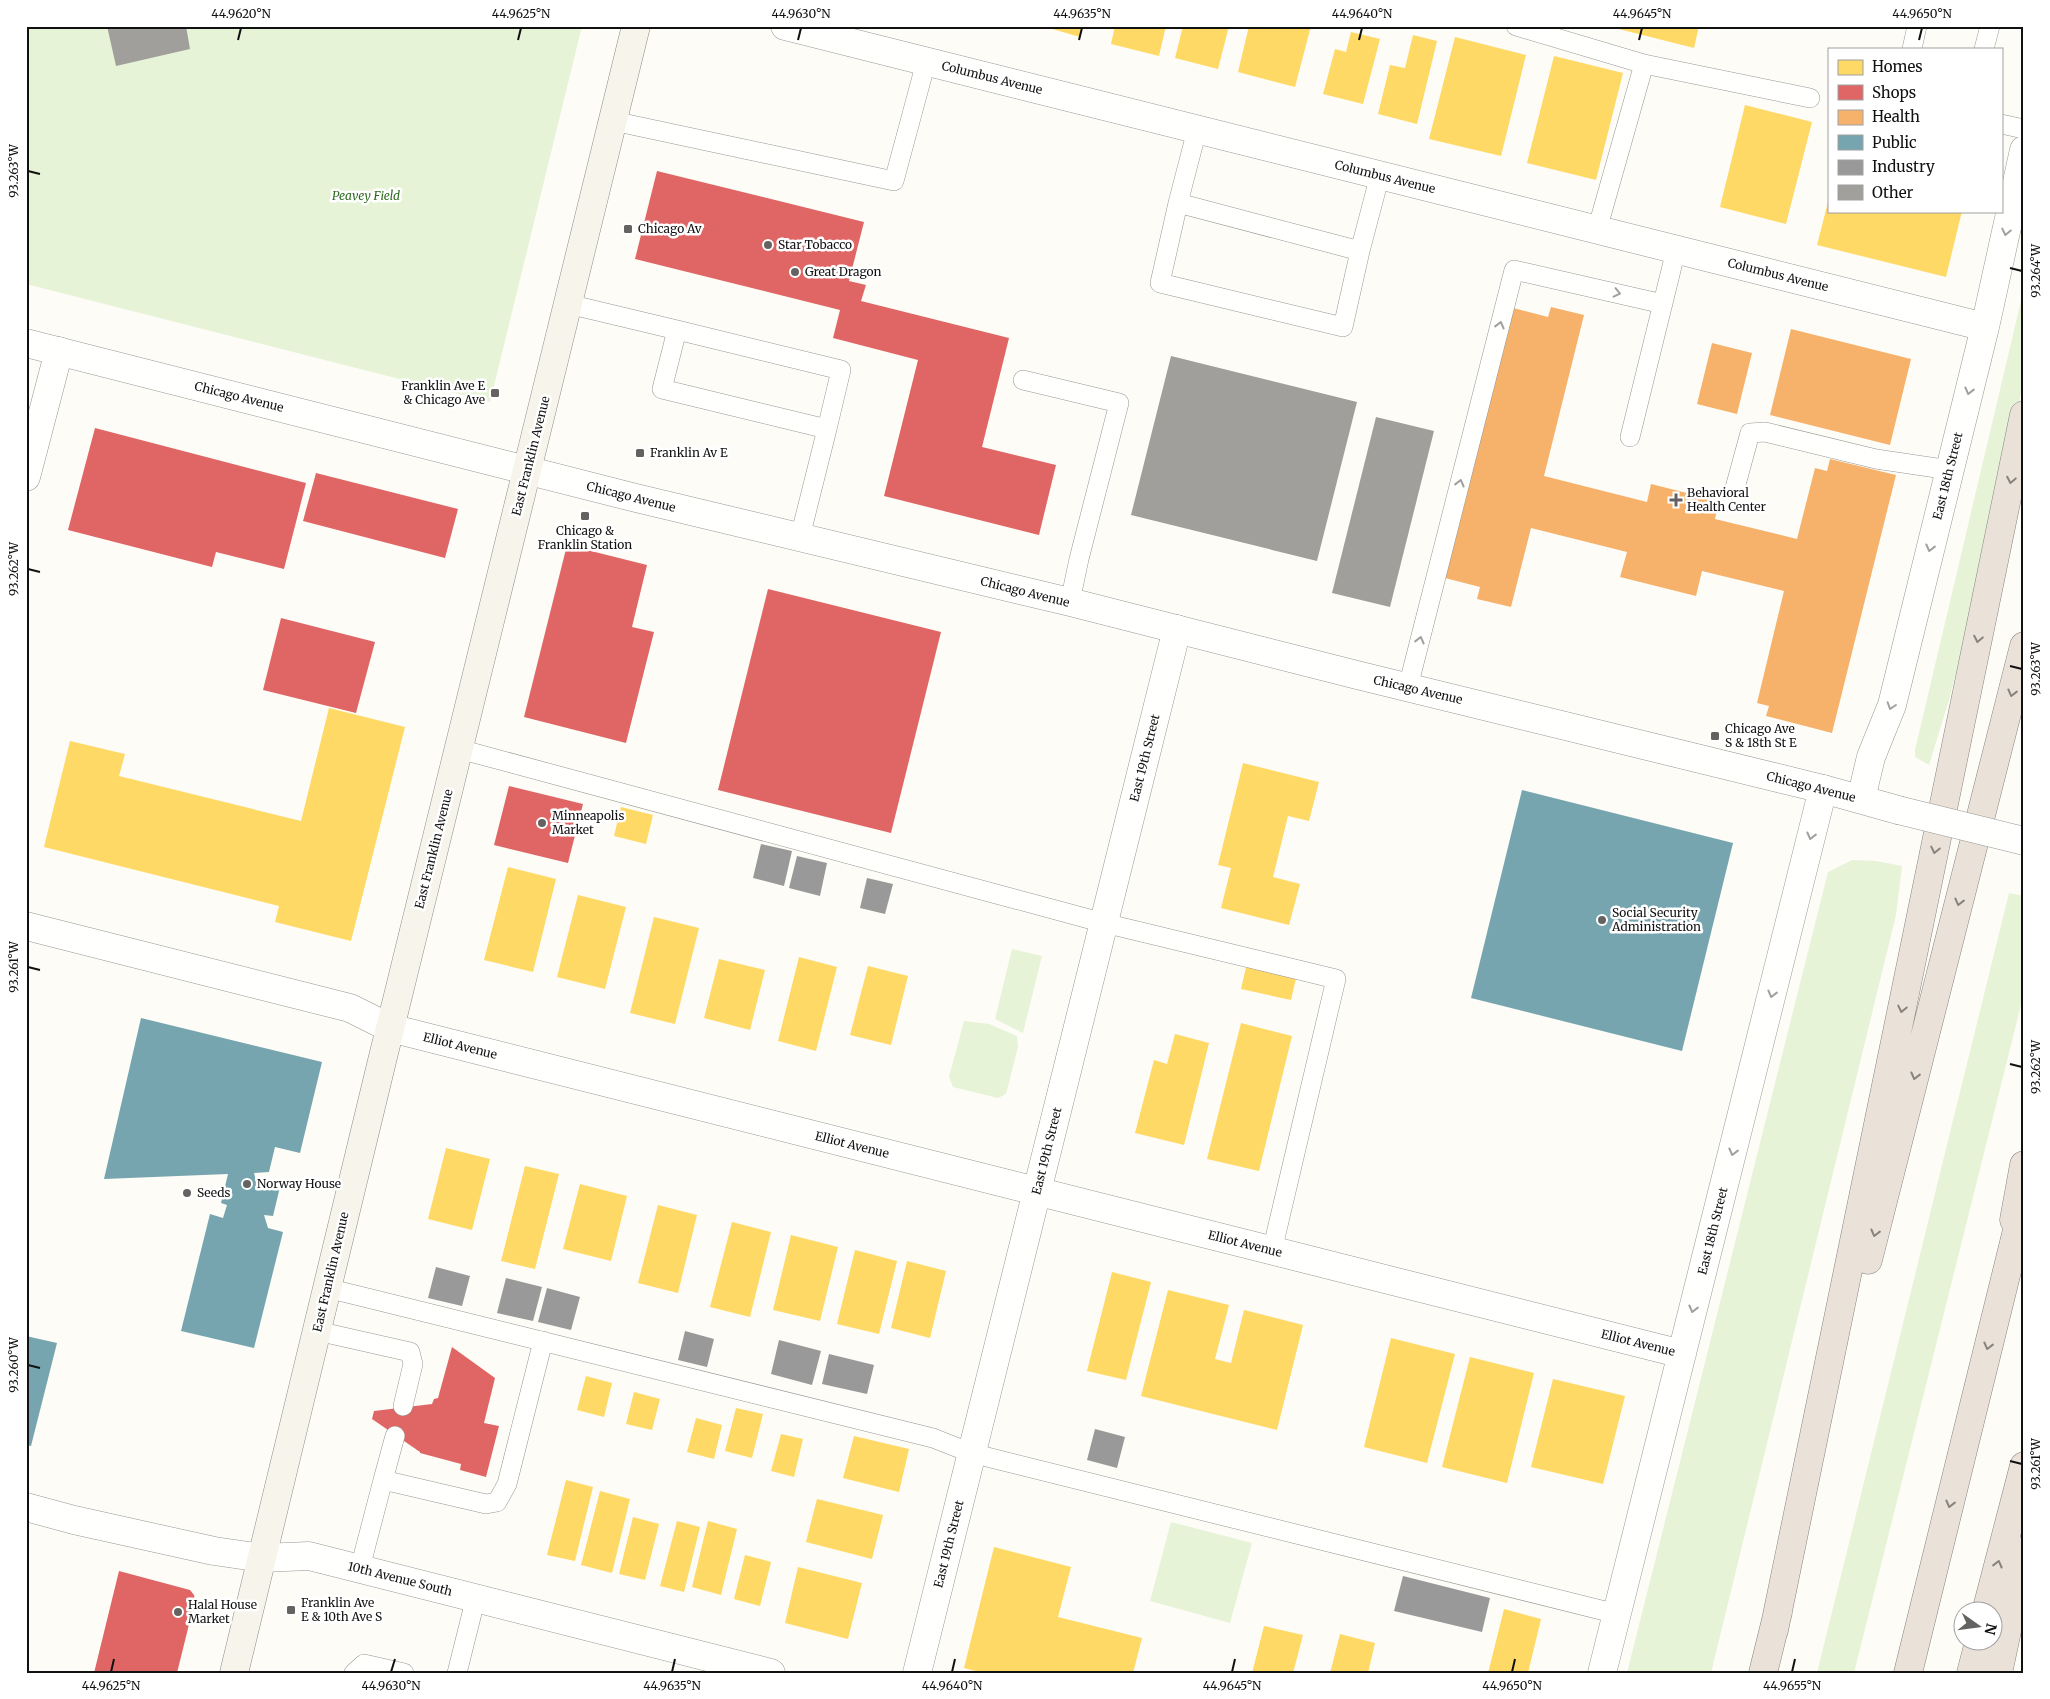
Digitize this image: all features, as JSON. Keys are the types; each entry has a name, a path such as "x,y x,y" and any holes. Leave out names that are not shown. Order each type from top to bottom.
{"highway":[{"path":"1774,1630 2024,415"},
{"path":"1763,1673 2024,646"},
{"path":"2000,1299 2024,1165"},
{"path":"1908,1673 2024,1202"},
{"path":"1989,1602 2024,1466"},
{"path":"1998,1673 2024,1551"},
{"path":"1971,1673 1976,1652"}],"main road":[{"name":"East Franklin Avenue","path":"234,1673 636,26"}],"street":[{"name":"Columbus Avenue","path":"785,26 1985,327"},
{"name":"East 18th Street","path":"1861,799 1871,757 1892,705 1985,327 2024,150"},
{"name":"Chicago Avenue","path":"26,343 527,471 1070,602 1408,688 1823,789 2024,842"},
{"path":"26,477 59,352"},
{"name":"East 19th Street","path":"917,1673 1177,629"},
{"name":"East 18th Street","path":"1602,1673 1823,789"},
{"name":"Elliot Avenue","path":"26,926 350,1008 390,1028 1682,1354"},
{"name":"10th Avenue South","path":"26,1507 214,1552 262,1558 309,1556 772,1673"}],"lane":[{"path":"1516,26 1644,64 1810,98"},
{"path":"1912,48 1917,26"},
{"path":"1984,48 1990,26"},
{"path":"613,121 894,181 926,62"},
{"path":"1597,230 1644,64"},
{"path":"2002,124 2024,129"},
{"path":"1197,130 1160,283 1343,327 1380,175"},
{"path":"1178,203 1360,251"},
{"path":"1630,437 1676,250"},
{"path":"1408,688 1514,270 1663,304"},
{"path":"568,304 841,370 800,537"},
{"path":"677,330 662,389 827,429"},
{"path":"1023,380 1119,403 1079,558 1070,602"},
{"path":"1735,488 1750,433 1765,432 1876,458 1950,470"},
{"path":"459,749 1104,923 1336,979 1272,1251"},
{"path":"328,1288 933,1438 972,1454 1617,1614"},
{"path":"317,1331 410,1352 413,1364 403,1406"},
{"path":"383,1480 486,1504 497,1502 507,1484 543,1341"},
{"path":"360,1568 395,1436"},
{"path":"457,1673 476,1597"},
{"path":"354,1673 364,1664 404,1673"}],"green space":[{"name":"Peavey Field","path":"26,26 582,26 490,402 26,284"},
{"path":"2024,288 2024,379 1990,539 1949,700 1929,765 1915,757 1915,750"},
{"path":"1852,860 1876,861 1902,866 1896,915 1711,1673 1627,1673 1828,872"},
{"path":"2009,893 2024,896 2024,993 1854,1673 1817,1673"},
{"path":"1012,949 1042,956 1023,1033 995,1019"},
{"path":"964,1021 989,1024 1017,1036 1018,1047 1006,1094 998,1098 953,1087 949,1077"},
{"path":"1171,1522 1252,1543 1230,1623 1150,1601"}],"building: Homes":[{"path":"1042,26 1083,26 1080,37"},
{"path":"1115,26 1166,26 1159,56 1111,44"},
{"path":"1183,26 1229,26 1218,69 1175,58"},
{"path":"1249,26 1311,26 1295,87 1238,72"},
{"path":"1607,26 1699,26 1694,48"},
{"path":"1351,32 1380,39 1363,104 1323,94 1335,49 1346,52"},
{"path":"1413,35 1437,41 1417,124 1378,114 1390,65 1405,68"},
{"path":"1455,37 1526,55 1501,156 1429,139"},
{"path":"1554,56 1623,73 1596,180 1527,163"},
{"path":"1745,105 1812,122 1786,224 1720,207"},
{"path":"1828,202 1828,212 1962,212 1946,277 1817,245"},
{"path":"329,708 405,727 351,941 275,922 279,906 44,847 70,741 125,754 119,776 301,821"},
{"path":"1243,763 1319,782 1309,821 1288,816 1273,877 1300,884 1289,925 1221,908 1231,868 1218,865"},
{"path":"621,807 653,815 646,844 614,836"},
{"path":"508,867 556,879 533,972 484,960"},
{"path":"578,895 626,907 605,989 557,977"},
{"path":"654,917 699,928 675,1024 630,1013"},
{"path":"799,957 837,967 816,1051 778,1041"},
{"path":"719,959 765,970 750,1030 704,1018"},
{"path":"1247,963 1297,974 1291,1000 1241,989"},
{"path":"868,966 908,976 891,1045 850,1035"},
{"path":"1241,1023 1292,1036 1259,1171 1207,1159"},
{"path":"1175,1034 1209,1043 1184,1145 1135,1133 1154,1060 1167,1064"},
{"path":"446,1148 490,1159 472,1230 428,1219"},
{"path":"525,1166 559,1174 535,1269 501,1261"},
{"path":"580,1184 627,1196 611,1261 563,1249"},
{"path":"658,1205 697,1215 678,1293 638,1283"},
{"path":"732,1222 771,1232 750,1317 710,1307"},
{"path":"791,1235 838,1247 820,1321 773,1310"},
{"path":"855,1250 897,1261 879,1334 837,1324"},
{"path":"907,1261 946,1271 930,1338 891,1328"},
{"path":"1112,1272 1151,1282 1126,1380 1087,1371"},
{"path":"1168,1290 1229,1305 1215,1359 1231,1363 1244,1310 1303,1325 1277,1430 1141,1396"},
{"path":"1391,1338 1455,1354 1427,1463 1364,1447"},
{"path":"1470,1357 1534,1373 1507,1483 1442,1467"},
{"path":"586,1376 612,1383 604,1417 577,1410"},
{"path":"1553,1379 1625,1396 1603,1484 1531,1467"},
{"path":"634,1392 660,1399 652,1430 626,1424"},
{"path":"736,1408 763,1414 752,1458 725,1451"},
{"path":"696,1418 722,1425 714,1459 687,1452"},
{"path":"781,1434 803,1439 794,1477 771,1471"},
{"path":"854,1436 909,1449 899,1492 843,1478"},
{"path":"566,1480 593,1487 575,1561 547,1555"},
{"path":"600,1491 630,1499 612,1573 581,1565"},
{"path":"817,1499 883,1515 872,1559 806,1542"},
{"path":"633,1517 659,1524 645,1580 619,1574"},
{"path":"677,1521 700,1527 684,1592 660,1586"},
{"path":"708,1521 737,1529 721,1595 692,1587"},
{"path":"994,1547 1071,1567 1058,1617 1142,1638 1133,1673 983,1673 964,1668"},
{"path":"745,1555 771,1562 760,1606 734,1599"},
{"path":"798,1567 862,1583 848,1639 785,1623"},
{"path":"1504,1609 1541,1619 1528,1673 1488,1673"},
{"path":"1264,1626 1303,1635 1293,1673 1252,1673"},
{"path":"1340,1634 1375,1643 1368,1673 1330,1673"}],"building: Shops":[{"path":"657,171 864,222 849,281 866,285 861,301 1009,338 982,447 1056,465 1039,535 884,496 918,360 833,338 840,310 635,259"},
{"path":"95,428 306,483 284,569 216,552 212,567 68,530"},
{"path":"316,473 458,509 445,558 303,521"},
{"path":"567,545 647,565 632,627 654,632 626,743 524,717"},
{"path":"768,589 941,632 891,833 718,790"},
{"path":"281,618 375,642 356,713 263,690"},
{"path":"509,786 583,804 568,863 494,845"},
{"path":"452,1347 495,1378 484,1423 499,1426 486,1477 460,1470 461,1464 420,1453 372,1419 374,1411 432,1404 434,1399 438,1398"},
{"path":"119,1571 190,1590 194,1595 195,1600 177,1673 94,1673"}],"building: Health":[{"path":"1551,307 1584,315 1544,476 1647,502 1651,484 1719,501 1715,519 1797,539 1815,468 1827,471 1830,459 1896,475 1832,733 1766,716 1769,706 1757,703 1784,591 1702,571 1696,596 1620,577 1627,552 1531,528 1511,607 1477,599 1480,587 1445,578 1513,308 1548,317"},
{"path":"1791,329 1911,359 1890,445 1770,415"},
{"path":"1712,343 1752,353 1737,414 1697,404"}],"building: Public":[{"name":"Social Security Administration","path":"1522,790 1733,843 1682,1051 1471,998"},
{"name":"Norway House","path":"141,1018 322,1062 300,1153 275,1147 269,1172 254,1173 256,1181 280,1187 273,1216 264,1215 268,1228 283,1232 254,1348 181,1331 210,1214 223,1218 227,1205 221,1203 228,1174 104,1179"},
{"path":"26,1336 57,1343 31,1446 26,1445"}],"building: Industry":[{"path":"761,844 792,851 784,886 753,878"},
{"path":"797,856 827,863 820,896 789,888"},
{"path":"867,878 893,884 885,914 860,908"},
{"path":"436,1267 470,1276 462,1306 428,1298"},
{"path":"506,1278 542,1287 533,1321 497,1313"},
{"path":"547,1288 580,1297 571,1330 538,1322"},
{"path":"685,1331 714,1339 707,1367 678,1360"},
{"path":"779,1340 821,1351 812,1385 771,1374"},
{"path":"829,1354 874,1365 867,1394 822,1384"},
{"path":"1095,1429 1125,1437 1117,1468 1087,1460"},
{"path":"1403,1576 1490,1598 1482,1632 1394,1611"}],"building: Other":[{"path":"107,26 186,26 190,49 116,66"},
{"path":"1171,356 1357,402 1317,561 1131,515"},
{"path":"1376,417 1434,431 1390,607 1332,593"}],"place":[{"name":"Chicago Av","path":"628,229"},
{"name":"Star Tobacco","path":"768,245"},
{"name":"Great Dragon","path":"795,272"},
{"name":"Franklin Ave E & Chicago Ave","path":"495,393"},
{"name":"Franklin Av E","path":"640,453"},
{"name":"Behavioral Health Center","path":"1676,500"},
{"name":"Chicago & Franklin Station","path":"585,516"},
{"name":"Chicago Ave S & 18th St E","path":"1715,736"},
{"name":"Minneapolis Market","path":"542,823"},
{"name":"Social Security Administration","path":"1602,920"},
{"name":"Norway House","path":"247,1184"},
{"name":"Seeds","path":"187,1193"},
{"name":"Franklin Ave E & 10th Ave S","path":"291,1610"},
{"name":"Halal House Market","path":"178,1612"}]}
